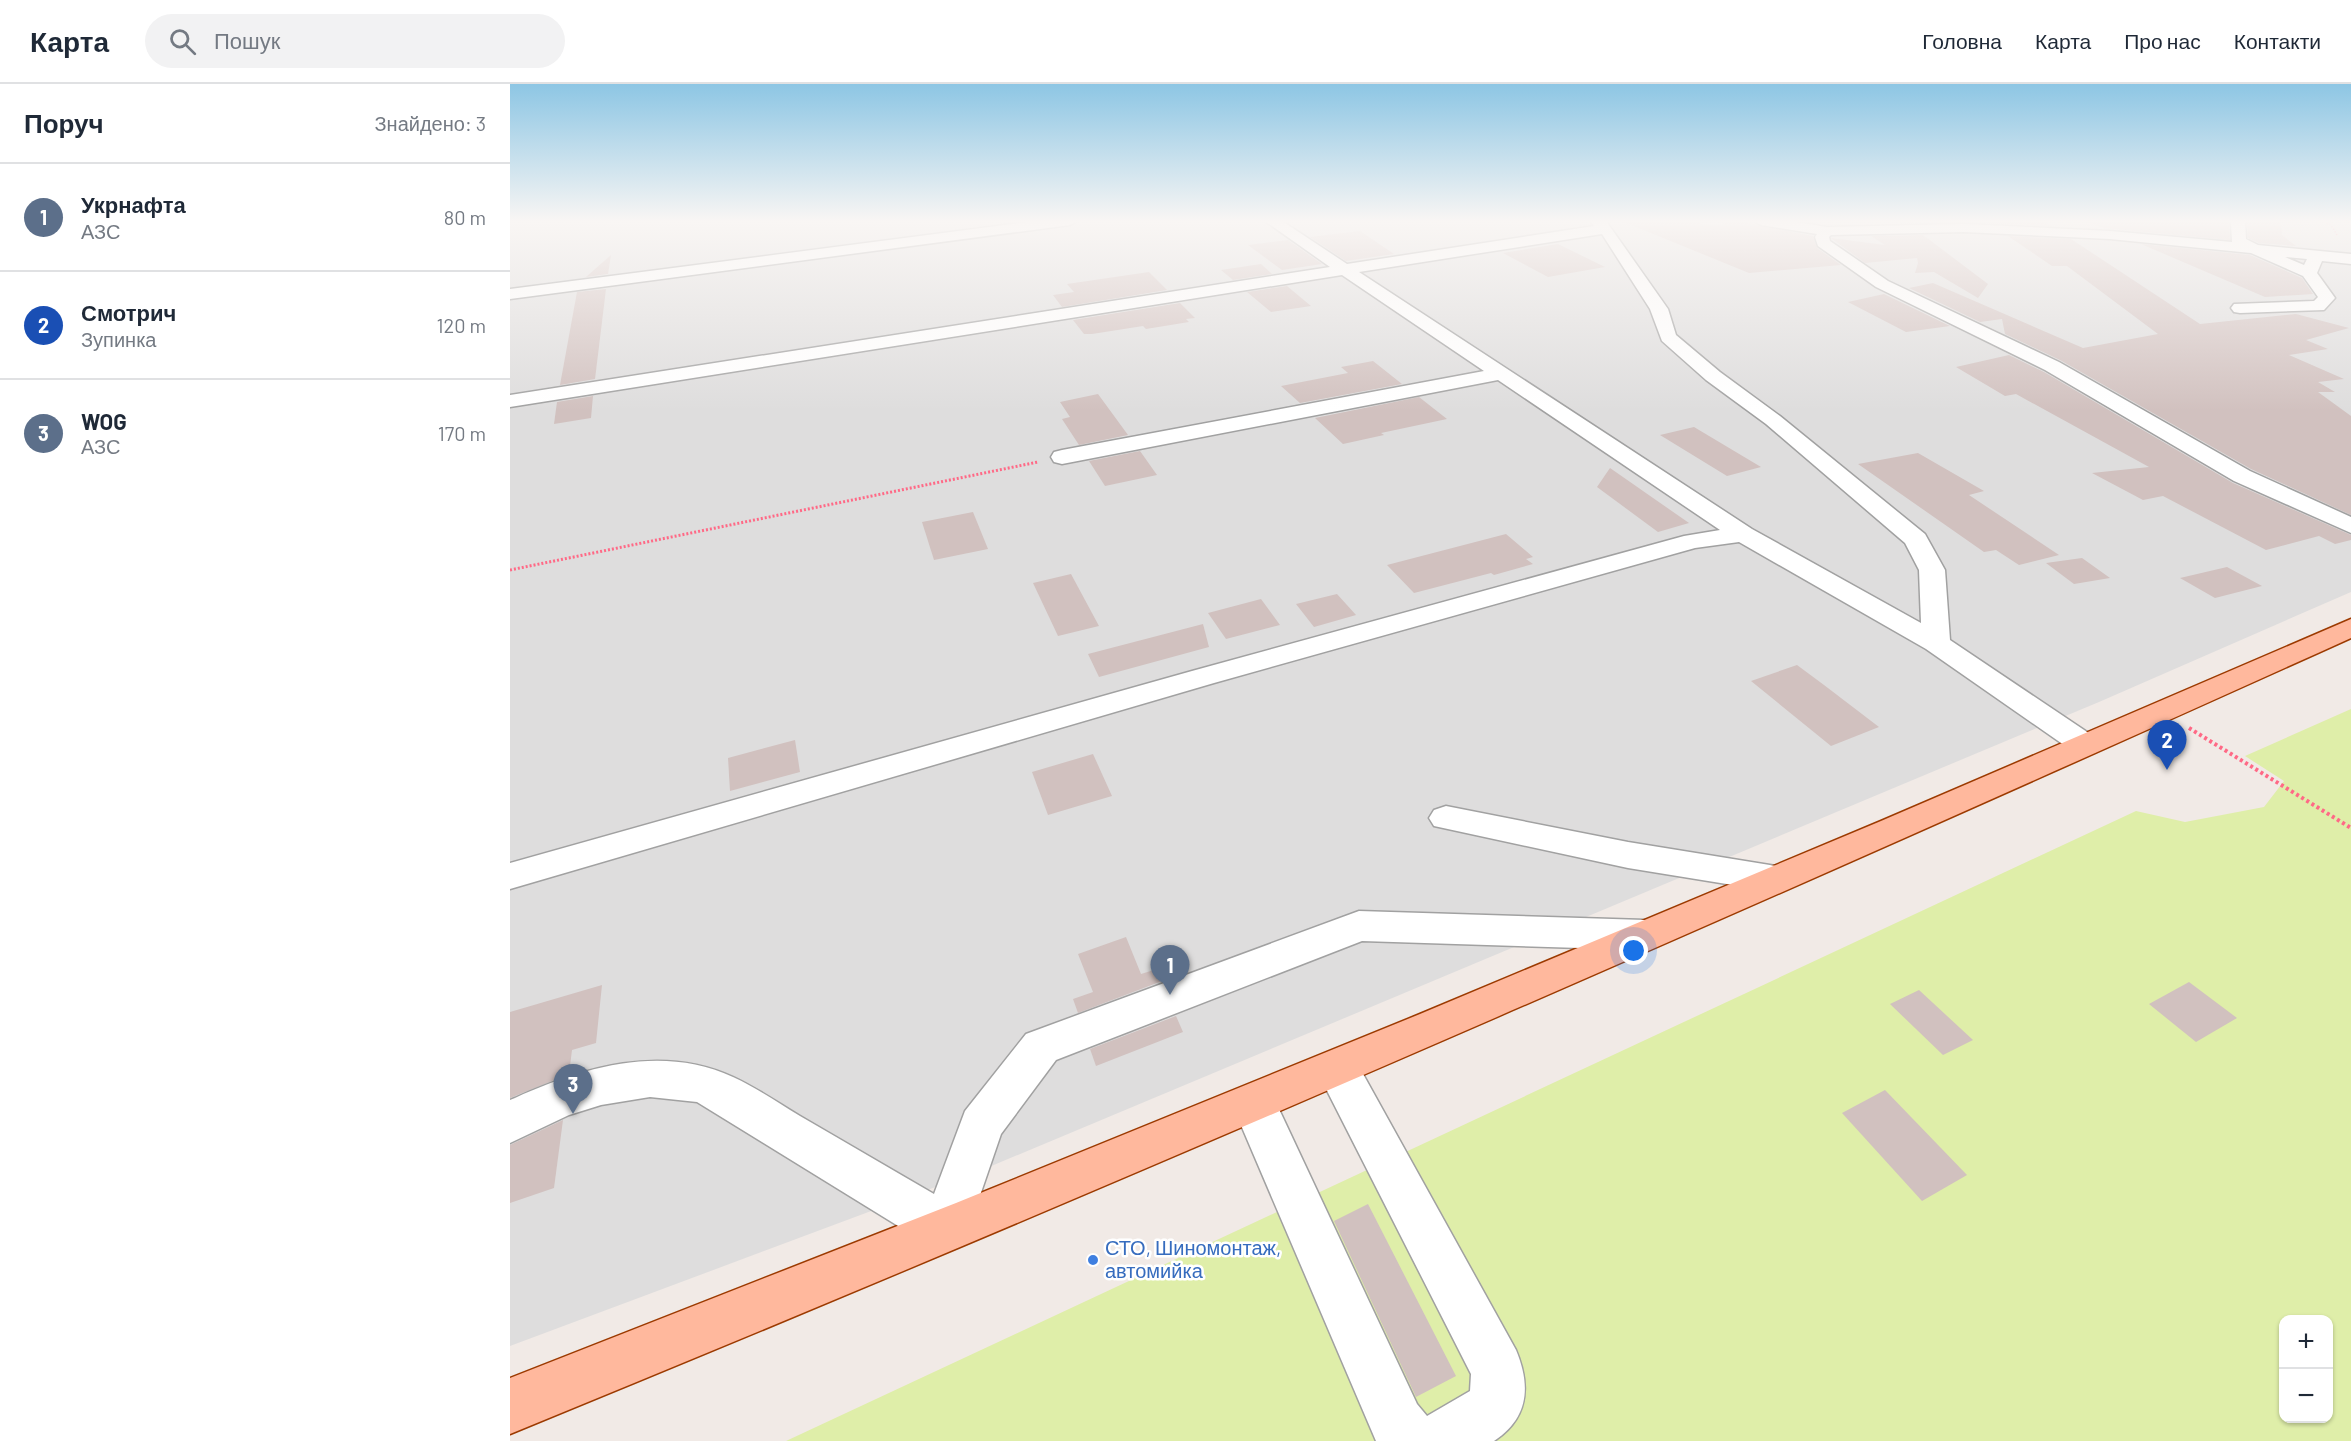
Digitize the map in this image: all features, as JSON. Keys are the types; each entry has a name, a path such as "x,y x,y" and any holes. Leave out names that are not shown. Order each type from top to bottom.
{"main road":[{"path":"510,1406 771,1302 946,1228 1254,1104 2085,745 2351,627"}],"street":[{"path":"510,294 584,284"},
{"path":"510,401 1047,318 1245,284"},
{"path":"1365,284 1743,534 1936,643 2085,745"},
{"path":"1642,284 1659,309 1668,337 1713,376 1773,420 1916,539 1932,570 1936,643"},
{"path":"1883,284 2052,366 2242,476 2351,526"},
{"path":"2240,308 2318,306 2327,298 2317,284"},
{"path":"1062,457 1499,374"},
{"path":"510,876 1203,677 1693,541 1743,534"},
{"path":"1446,818 1628,855 1776,879"},
{"path":"510,1123 532,1110 593,1088 650,1078 699,1083 737,1101 946,1228 981,1125 1041,1047 1359,927 1645,935"},
{"path":"1338,1068 1497,1369 1501,1387 1497,1403 1484,1416 1436,1441"},
{"path":"1254,1104 1396,1424 1408,1437 1418,1441"}],"path":[{"path":"510,570 1062,457"},
{"path":"2163,711 2351,828"}],"shaded area":[{"path":"510,284 2351,284 2351,592 2099,702 989,1167 510,1346"}],"green space":[{"path":"2351,709 2351,1441 786,1441 2136,811 2185,822 2264,807 2284,781 2245,756"}],"building":[{"path":"1067,284 1161,284 1167,290 1062,307 1053,295 1074,292"},
{"path":"1936,284 2083,348 2158,334 2092,284 2140,284 2200,324 2296,314 2349,328 2306,340 2328,349 2289,355 2344,379 2318,382 2335,392 2318,392 2351,416 2351,515 2251,469 2060,360 2005,334 2002,319 1980,322 1909,288"},
{"path":"1955,284 1988,284 1978,298"},
{"path":"2235,284 2306,284 2313,294 2265,297"},
{"path":"1287,286 1311,306 1271,312 1247,292"},
{"path":"606,289 595,379 560,385 577,292"},
{"path":"1884,294 1950,326 1906,332 1848,302"},
{"path":"1180,303 1195,318 1186,319 1189,322 1146,329 1143,326 1092,334 1084,334 1073,320"},
{"path":"2009,355 2044,372 2233,483 2351,535 2351,540 2335,544 2319,536 2266,550 2163,496 2143,500 2092,473 2149,467 2016,394 2005,396 1956,367"},
{"path":"1373,361 1402,384 1300,403 1281,386 1348,373 1341,367"},
{"path":"1098,394 1128,435 1079,445 1062,419 1070,417 1060,402"},
{"path":"593,396 591,418 554,424 557,402"},
{"path":"1419,397 1447,419 1381,433 1384,435 1343,444 1315,418"},
{"path":"1694,427 1761,467 1727,476 1660,435"},
{"path":"1140,451 1157,475 1105,486 1089,461"},
{"path":"1918,453 1984,491 1969,495 2059,555 2019,565 1996,550 1984,552 1858,464"},
{"path":"1610,468 1689,523 1658,532 1597,487"},
{"path":"973,512 988,549 934,560 922,522"},
{"path":"1506,534 1533,557 1526,559 1533,564 1414,593 1387,565"},
{"path":"2082,558 2110,578 2074,584 2046,563"},
{"path":"2227,567 2262,586 2215,598 2180,578"},
{"path":"1071,574 1099,626 1058,636 1033,583"},
{"path":"1337,594 1356,615 1314,627 1296,604"},
{"path":"1261,599 1280,625 1226,639 1208,613"},
{"path":"1203,624 1209,647 1099,677 1088,654"},
{"path":"1797,665 1879,727 1831,746 1751,681"},
{"path":"795,740 800,772 730,791 728,758"},
{"path":"1093,754 1112,796 1048,815 1032,772"},
{"path":"1126,937 1141,974 1157,969 1162,981 1078,1013 1073,999 1093,992 1078,954"},
{"path":"2189,982 2237,1018 2196,1042 2149,1004"},
{"path":"602,985 596,1043 572,1050 569,1074 510,1098 510,1012"},
{"path":"1919,990 1973,1040 1943,1055 1890,1004"},
{"path":"1176,1016 1183,1032 1096,1066 1090,1049"},
{"path":"1885,1090 1967,1175 1922,1201 1842,1113"},
{"path":"563,1120 554,1188 510,1203 510,1145"},
{"path":"1368,1204 1456,1376 1416,1397 1334,1221"}],"place":[{"name":"Смотрич","path":"2167,770"},
{"name":"Укрнафта","path":"1170,995"},
{"name":"WOG","path":"573,1114"},
{"name":"СТО, Шиномонтаж, автомийка","path":"1093,1260"}]}
